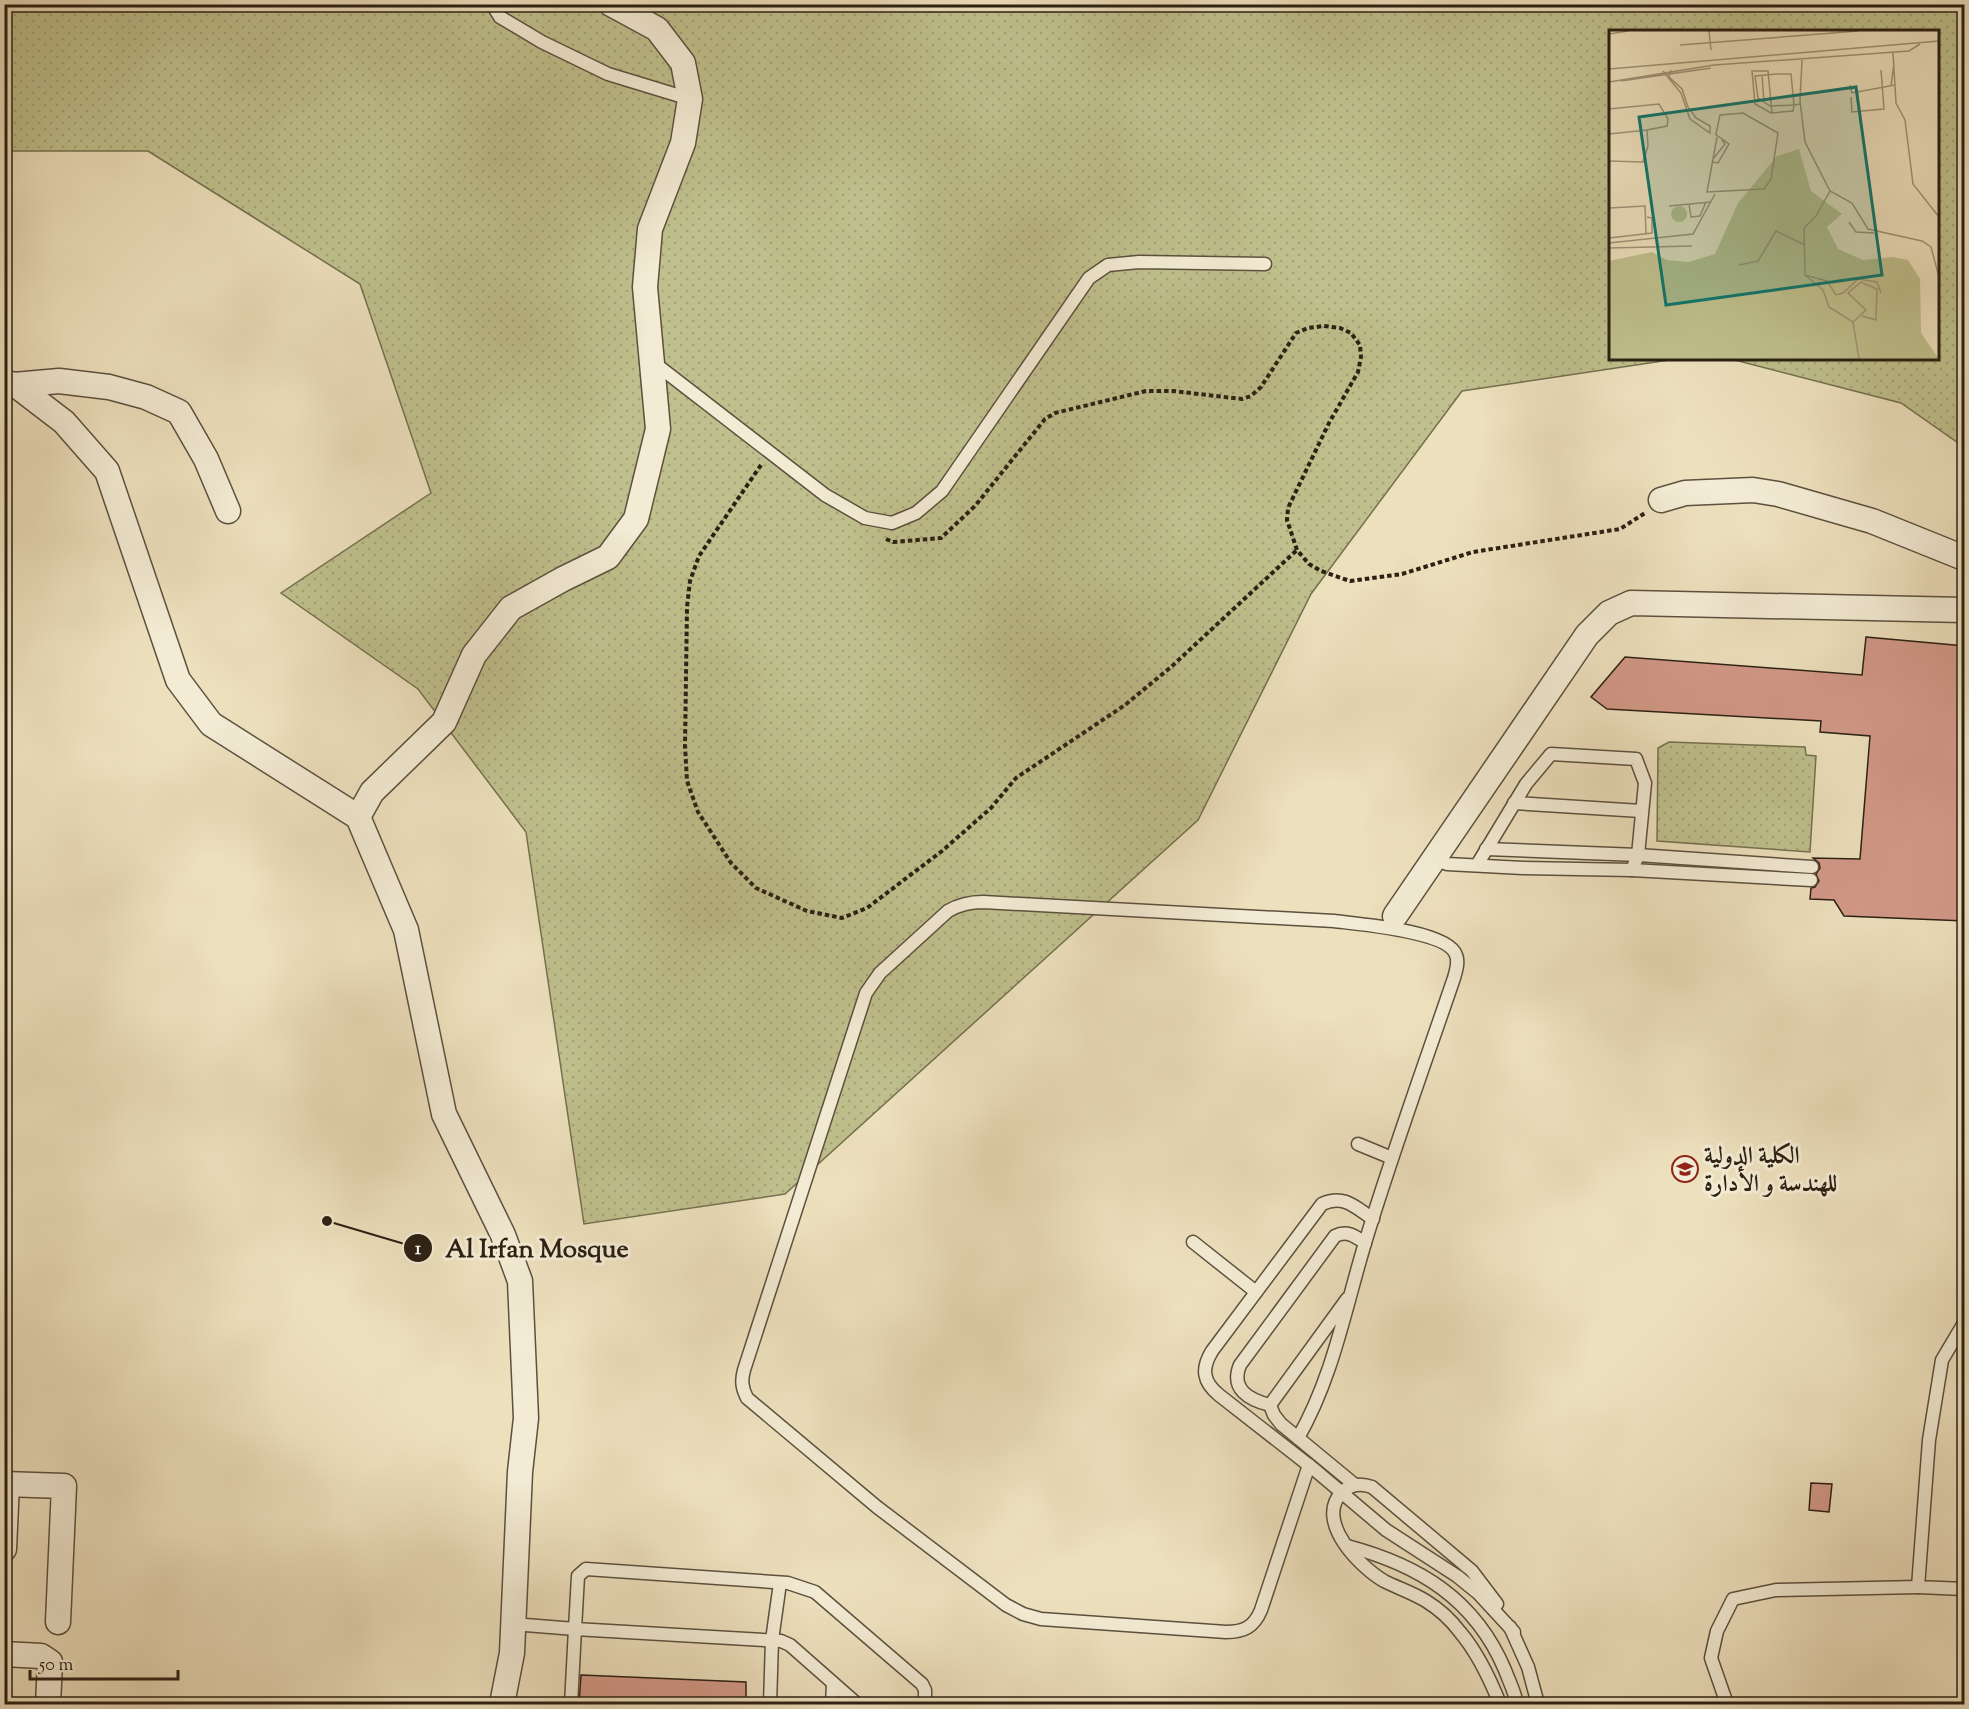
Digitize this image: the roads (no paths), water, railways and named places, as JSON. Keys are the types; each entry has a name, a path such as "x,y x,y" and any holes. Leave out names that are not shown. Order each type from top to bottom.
{"street":[{"path":"358,817 372,792 444,722 474,655 511,608 608,557 636,519 658,429 645,287 650,229 683,143 690,99 683,63 657,29 611,4"},
{"path":"9,384 59,381 110,387 146,397 179,412 206,459 228,511"},
{"path":"9,384 64,422 107,471 178,680 211,724 358,817 406,930 444,1114 503,1234 520,1281 526,1418 520,1472 512,1653 502,1704"},
{"path":"1661,500 1685,493 1753,490 1778,494 1872,521 1965,558"},
{"path":"1391,922 1587,635 1609,613 1631,603 1965,610"},
{"path":"4,1549 6,1484 64,1486 58,1622"},
{"path":"4,1654 41,1656 50,1662 48,1704"}],"lane":[{"path":"492,4 500,17 551,47 608,74 690,99"},
{"path":"652,362 825,495 865,518 892,522 916,513 942,491 1089,278 1108,265 1139,262 1265,264"},
{"path":"1477,865 1526,784 1551,754 1636,759 1644,783 1638,855 1632,870"},
{"path":"1514,803 1641,811"},
{"path":"1434,859 1447,864 1812,873 1638,855 1486,849"},
{"path":"1298,1438 1324,1386 1365,1243 1457,967 1456,955 1449,945 1391,922 983,902 959,905 948,911 880,973 866,993 741,1380 742,1389 747,1398 877,1507 1006,1605 1023,1614 1041,1619 1226,1632 1238,1632 1249,1628 1257,1620 1261,1610 1309,1465"},
{"path":"1358,1144 1392,1158"},
{"path":"1373,1219 1342,1200 1332,1200 1322,1204 1205,1362 1204,1375 1209,1387 1309,1465 1386,1530 1457,1576 1478,1593 1514,1632"},
{"path":"1354,1485 1277,1420 1270,1405 1244,1394 1236,1380 1240,1365 1330,1241 1342,1233 1349,1233 1365,1243"},
{"path":"1193,1242 1256,1292"},
{"path":"1270,1405 1351,1293"},
{"path":"1918,1587 1929,1440 1942,1360 1965,1323"},
{"path":"1233,1407 1244,1394"},
{"path":"1500,1704 1475,1652 1461,1632 1427,1602 1370,1571 1347,1546 1335,1527 1333,1515 1335,1503 1342,1492 1354,1485 1364,1484 1372,1487 1472,1571 1495,1600 1514,1632 1528,1667 1538,1704"},
{"path":"1347,1546 1372,1552 1404,1565 1459,1602 1488,1636 1510,1682 1517,1704"},
{"path":"571,1704 578,1576 586,1569 780,1583 815,1592 922,1684 925,1690 925,1704"},
{"path":"770,1704 772,1640 780,1583"},
{"path":"1727,1704 1711,1658 1717,1631 1733,1599 1776,1590 1918,1587 1965,1589"},
{"path":"513,1624 781,1641 790,1645 857,1704"},
{"path":"831,1704 833,1683"}],"place":[{"name":"الكلية الدولية للهندسة و الأدارة","path":"1685,1169"},
{"name":"Al Irfan Mosque","path":"327,1221"}]}
